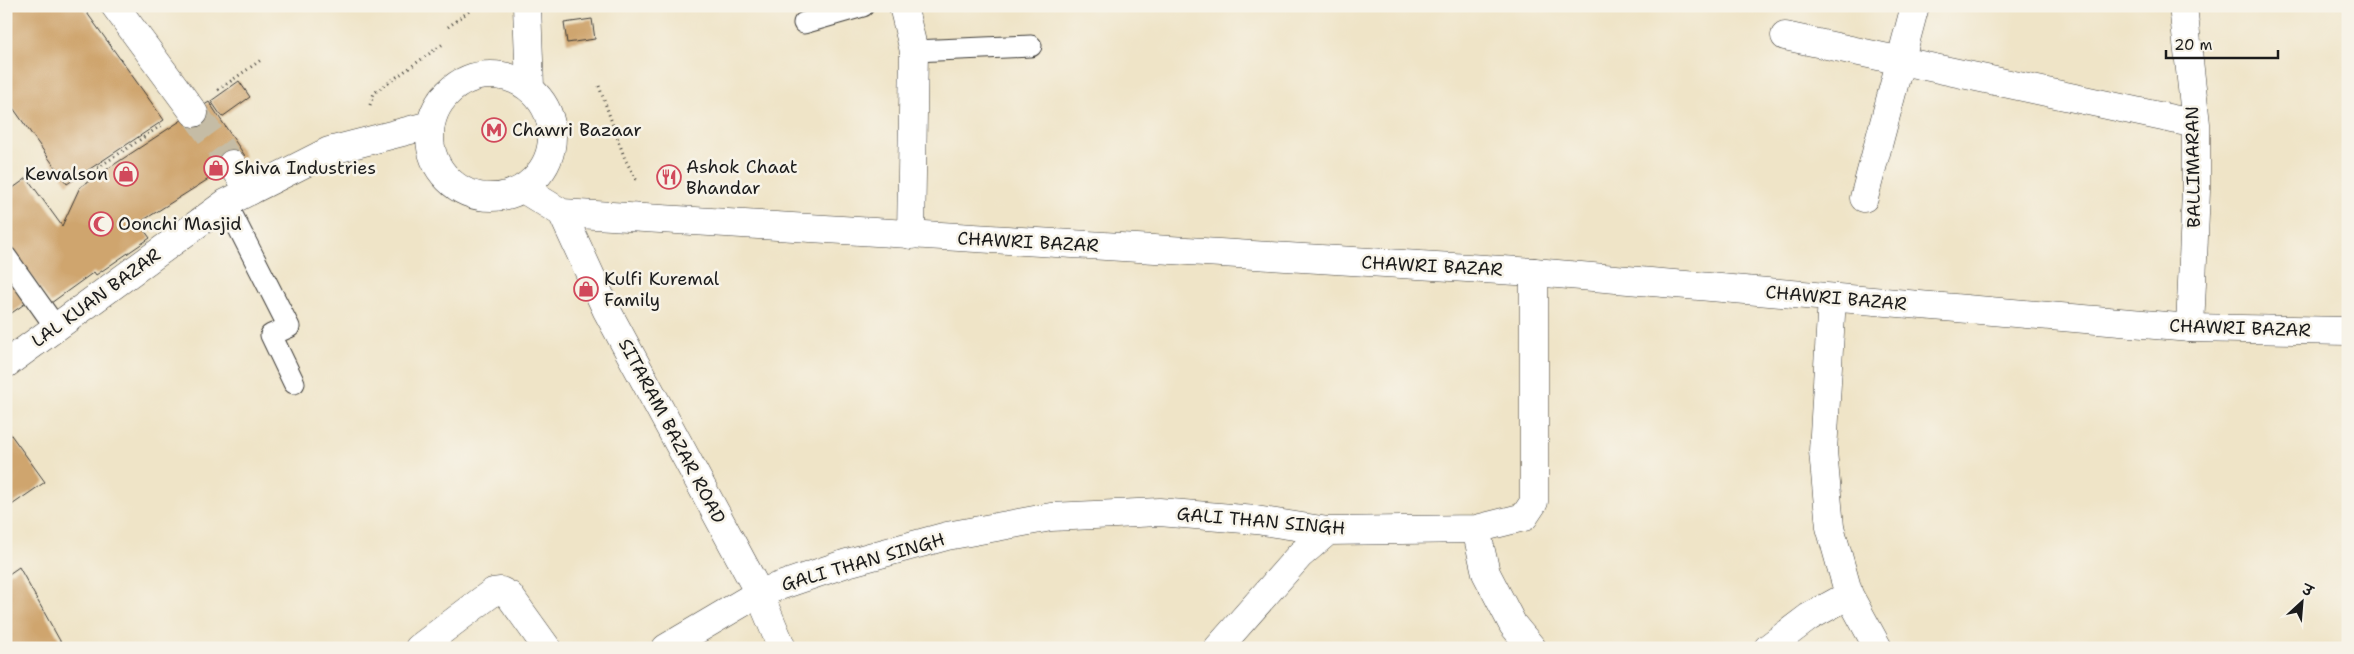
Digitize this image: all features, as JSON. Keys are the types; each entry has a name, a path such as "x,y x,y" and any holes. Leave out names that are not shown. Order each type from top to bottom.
{"street":[{"path":"115,6 191,109"},
{"path":"527,6 530,87"},
{"path":"903,6 914,51 911,235"},
{"path":"1864,198 1914,6"},
{"name":"BALLIMARAN","path":"2183,6 2196,124 2196,190 2190,328"},
{"path":"1785,36 1899,62 2196,124"},
{"path":"490,74 512,77 530,87 544,103 552,123 553,144 550,156 540,175 523,188 503,196 491,198 470,194 452,183 438,166 430,146 430,125 437,105 451,88 470,78 490,74"},
{"name":"LAL KUAN BAZAR","path":"6,364 55,326 226,203 329,151 430,125"},
{"path":"232,164 250,191"},
{"name":"CHAWRI BAZAR","path":"523,188 562,213 1534,272 2190,328 2348,330"},
{"name":"SITARAM BAZAR ROAD","path":"562,213 606,309 759,593 782,648"},
{"name":"GALI THAN SINGH","path":"666,648 759,593 847,563 920,544 1051,517 1159,512 1256,520 1328,531 1476,529 1524,517 1534,502 1534,272"},
{"path":"1832,298 1823,451 1830,527 1849,595 1878,648"},
{"path":"1476,529 1486,573 1513,626 1532,648"},
{"path":"1218,648 1300,555 1328,531"},
{"path":"419,648 493,592 501,591 509,595 547,648"},
{"path":"1768,648 1808,617 1849,595"}],"lane":[{"path":"804,23 863,6"},
{"path":"914,51 1031,46"},
{"path":"226,203 289,327 270,335 294,383"},
{"path":"6,257 55,326"}],"path":[{"path":"448,27 476,6"},
{"path":"374,93 443,44"},
{"path":"81,179 191,109 261,60"},
{"path":"599,86 625,159"}],"building":[{"path":"6,6 82,6 164,120 67,184 6,98"},
{"path":"592,19 595,39 567,43 564,23"},
{"path":"239,81 250,97 222,117 211,101"},
{"path":"209,102 245,156 139,223 150,238 96,275 94,272 51,303 6,241 6,193 27,178 62,226 80,187"},
{"path":"6,266 30,300 6,317"},
{"path":"6,428 45,482 6,509"},
{"path":"19,567 64,648 6,648 6,576"}],"tunnel":[{"path":"194,113 232,164"}],"place":[{"name":"Chawri Bazaar","path":"494,130"},
{"name":"Shiva Industries","path":"216,168"},
{"name":"Kewalson","path":"126,174"},
{"name":"Ashok Chaat Bhandar","path":"669,177"},
{"name":"Oonchi Masjid","path":"101,224"},
{"name":"Kulfi Kuremal Family","path":"586,289"}]}
